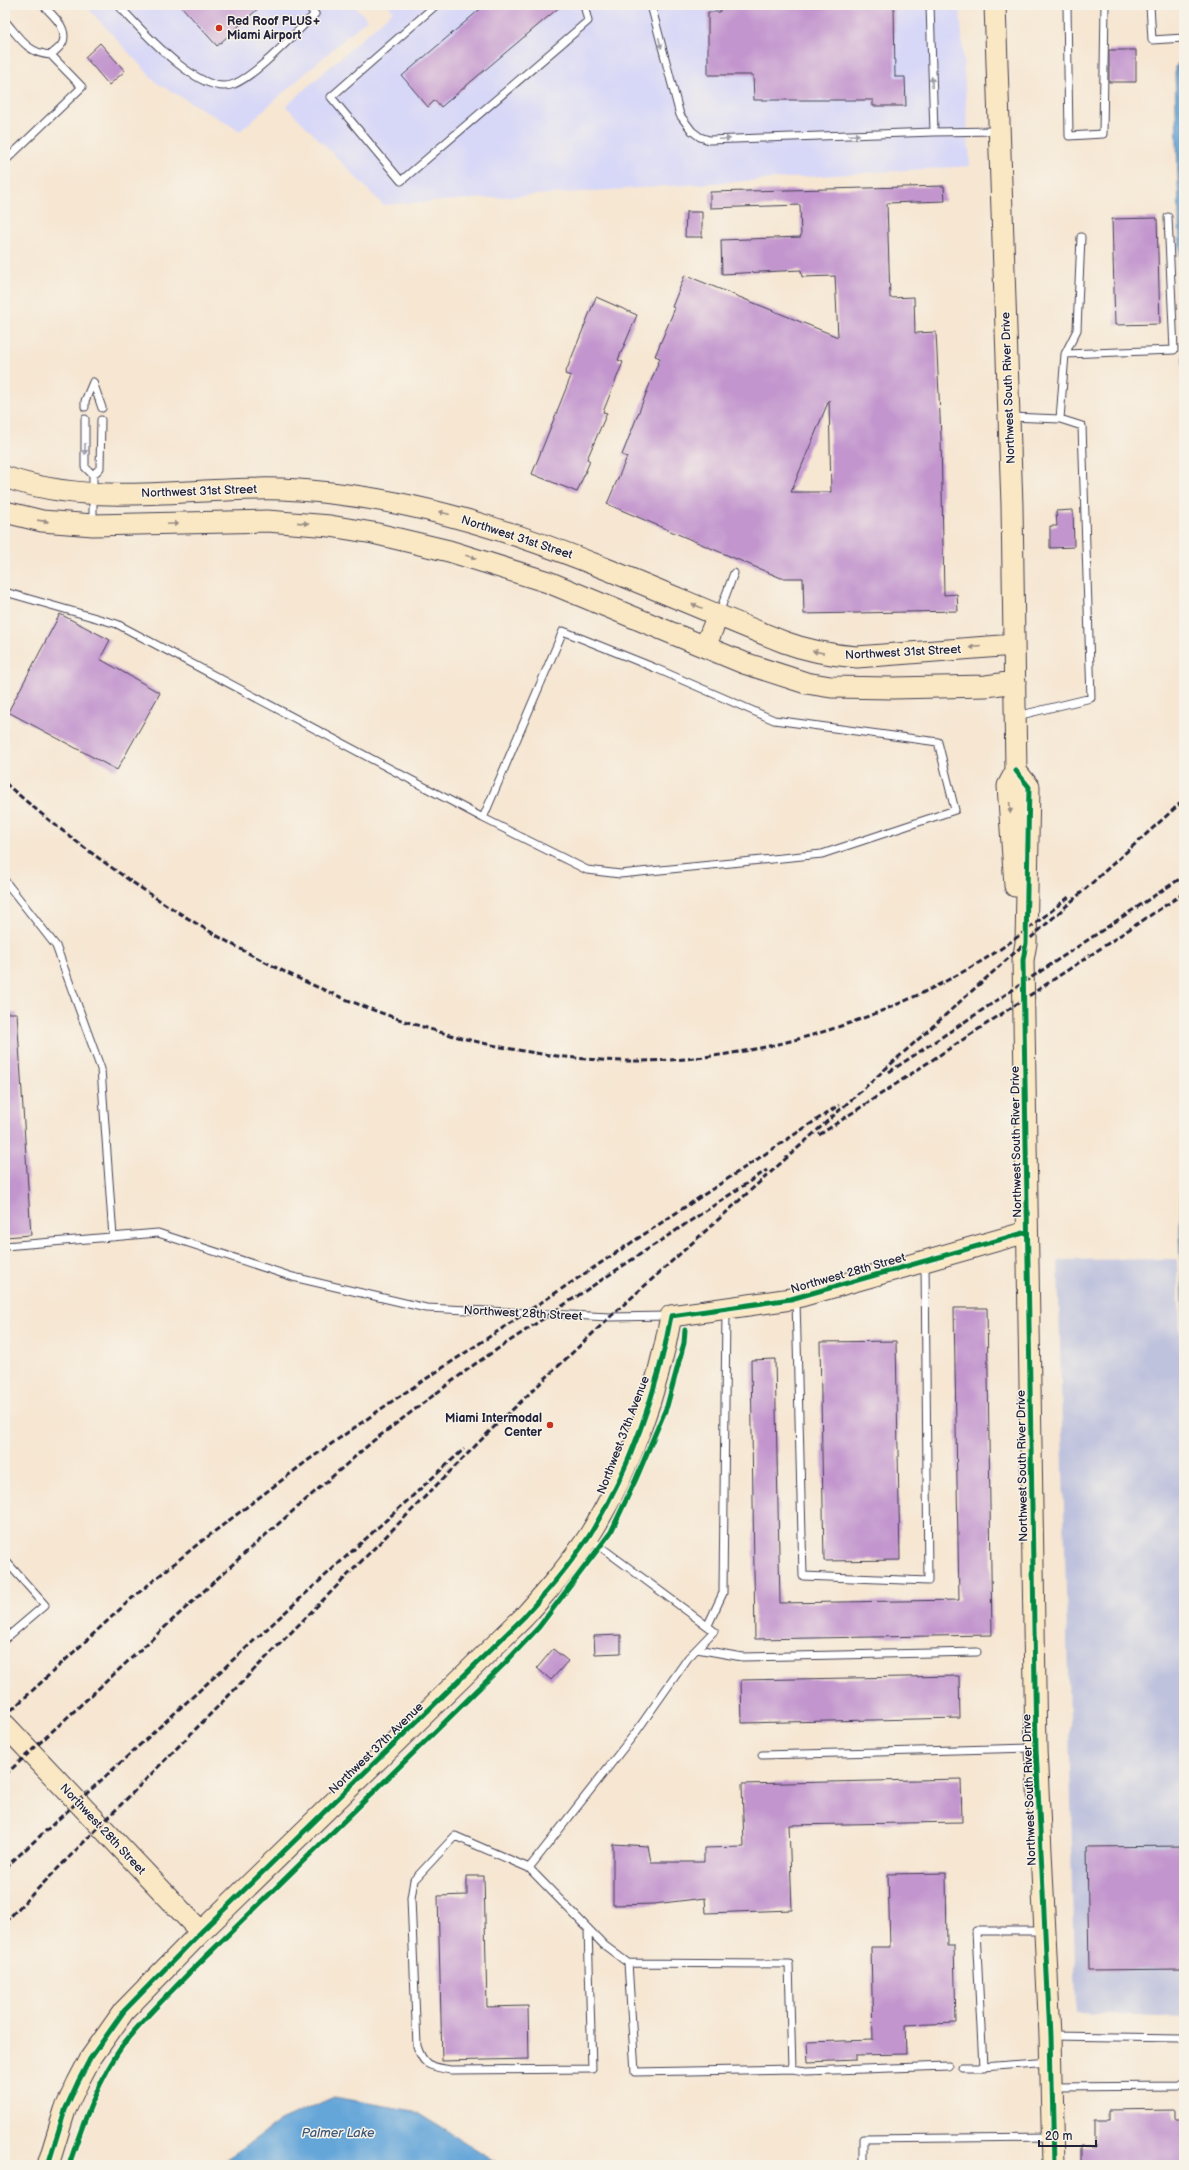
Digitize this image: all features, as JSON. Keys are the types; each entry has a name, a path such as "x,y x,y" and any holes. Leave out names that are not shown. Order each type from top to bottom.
{"street":[{"name":"Northwest South River Drive","path":"995,5 1009,416 1016,771 1029,787 1026,943 1023,960 1027,1232 1036,1748 1050,2036 1052,2165"},
{"name":"Northwest 31st Street","path":"5,477 40,488 93,485 290,489 341,494 402,504 464,518 541,543 790,644 834,655 857,657 1014,645"},
{"path":"5,512 42,521 93,525 267,521 330,526 380,534 449,551 548,582 779,676 831,687 972,686 1015,682"},
{"path":"705,647 718,615"},
{"name":"Northwest 28th Street","path":"671,1316 726,1310 796,1298 1027,1232"},
{"name":"Northwest 37th Avenue","path":"48,2165 65,2110 94,2052 124,2011 201,1932 524,1617 547,1592 588,1537 610,1500 638,1431 658,1374 671,1316"},
{"name":"Northwest 28th Street","path":"5,1725 201,1932"}],"lane":[{"path":"5,21 31,51 40,55 51,55 63,43 64,33 60,24 43,5"},
{"path":"118,5 146,35 184,68 214,86 223,87 233,85 252,73 315,14 307,5"},
{"path":"436,5 331,97 401,181 588,21 584,5"},
{"path":"651,5 680,115 685,124 700,137 709,140 999,131"},
{"path":"930,5 934,132"},
{"path":"1067,5 1069,136 1103,134 1105,5"},
{"path":"1150,5 1152,40 1184,38"},
{"path":"5,161 82,87 51,55"},
{"path":"1065,354 1174,350 1168,217"},
{"path":"1060,419 1065,354 1077,330 1080,237"},
{"path":"85,407 85,402 94,382 102,408"},
{"path":"1009,416 1060,419 1082,426 1091,698 1016,716"},
{"path":"85,419 85,467 93,485"},
{"path":"93,525 93,485 100,468 101,420"},
{"path":"718,615 734,573"},
{"path":"5,592 117,624 483,818 587,870 620,874 822,854 955,810 938,742 774,720 655,668 563,631 483,818"},
{"path":"5,881 56,946 101,1069 113,1237"},
{"name":"Northwest 28th Street","path":"5,1246 158,1233 293,1277 426,1308 610,1317 671,1316"},
{"path":"796,1298 803,1576 928,1581 925,1261"},
{"path":"708,1626 723,1593 726,1310"},
{"path":"529,1868 636,1732 688,1658 714,1631 588,1537"},
{"path":"5,1560 45,1605 5,1639"},
{"path":"698,1649 742,1657 977,1652"},
{"path":"762,1755 1036,1748"},
{"path":"588,1929 592,2069 450,2070 432,2067 422,2060 417,2046 411,1898 414,1880 455,1836 529,1868 588,1929 628,1963 789,1964 792,2069"},
{"path":"983,2067 976,1930 1044,1931"},
{"path":"628,1963 635,2072 792,2069 806,2071 948,2066"},
{"path":"1050,2036 1180,2038 1184,2042"},
{"path":"962,2066 983,2067 1050,2062"},
{"path":"1051,2087 1179,2086 1184,2083"},
{"path":"863,2165 863,2139 1052,2137"}],"shaded area":[{"path":"85,5 354,5 367,19 240,131 157,83"},
{"path":"388,5 960,5 970,166 383,205 286,106 393,11"},
{"path":"1177,1259 1184,1416 1184,2017 1076,2013 1058,1260"}],"water":[{"path":"1184,57 1184,399 1175,67"},
{"path":"1184,1102 1184,1329 1180,1231"},
{"name":"Palmer Lake","path":"334,2097 414,2111 497,2162 498,2165 219,2165 280,2121"}],"building":[{"name":"Red Roof PLUS+ Miami Airport","path":"180,5 262,5 217,46"},
{"path":"485,5 562,5 441,107 435,100 428,107 402,76"},
{"path":"720,5 894,5 895,77 905,77 906,106 873,106 873,100 754,100 753,75 708,75 708,12 720,12"},
{"path":"100,43 125,71 109,85 85,57"},
{"path":"1109,50 1136,50 1136,82 1109,82"},
{"path":"944,186 945,201 887,203 890,298 914,297 915,333 936,332 941,437 944,595 957,594 958,611 804,614 803,578 781,578 607,504 627,457 622,455 660,358 655,356 675,308 672,307 685,275 838,337 835,276 802,277 801,270 722,274 721,240 801,237 800,205 710,208 710,192","holes":["829,400 831,492 791,492"]},
{"path":"686,212 702,212 702,237 685,237"},
{"path":"1157,218 1160,324 1115,325 1112,219"},
{"path":"596,297 637,315 618,360 623,362 603,412 607,413 587,459 590,461 577,492 532,474 571,376 565,374"},
{"path":"1073,510 1074,547 1050,548 1050,526 1057,526 1056,511"},
{"path":"60,614 110,640 100,659 160,693 117,770 8,712"},
{"path":"5,1013 17,1013 31,1235 5,1237"},
{"path":"954,1308 987,1308 992,1635 755,1639 751,1360 775,1359 780,1603 959,1600"},
{"path":"896,1341 900,1560 824,1561 820,1342"},
{"path":"621,1635 621,1653 595,1654 594,1636"},
{"path":"553,1649 568,1661 551,1680 537,1668"},
{"path":"959,1676 960,1718 742,1723 741,1680"},
{"path":"961,1779 962,1822 789,1825 792,1910 706,1913 705,1898 654,1904 613,1905 613,1844 648,1846 651,1862 704,1862 704,1848 744,1847 742,1784"},
{"path":"1184,1846 1184,1969 1089,1970 1087,1847"},
{"path":"946,1873 947,1946 954,1946 956,2023 905,2025 906,2054 856,2055 856,2060 808,2062 807,2042 873,2040 871,1947 890,1947 888,1874"},
{"path":"467,1876 484,1876 487,2007 528,2006 529,2059 442,2061 438,1896 467,1895"},
{"path":"1174,2109 1174,2119 1184,2119 1184,2165 1081,2165 1081,2147 1095,2147 1095,2119 1109,2119 1109,2110"}],"railway":[{"path":"5,783 69,835 136,885 207,930 282,970 359,1004 438,1031 519,1050 601,1060 651,1061 700,1057 749,1050 798,1039 845,1025 892,1007 937,986 980,962 1015,939 1070,896"},
{"path":"5,1922 491,1430 610,1317 1184,800"},
{"path":"889,1072 1184,876"},
{"path":"819,1135 1184,893"},
{"path":"5,1716 131,1599 198,1544 307,1461 391,1402 839,1105"},
{"path":"5,1775 245,1553 373,1441 475,1364 767,1170"},
{"path":"5,1868 464,1449"}],"cycle path":[{"path":"1016,771 1029,787 1026,943 1023,960 1036,1748 1050,2036 1053,2165"},
{"path":"48,2165 65,2110 78,2082 90,2059 124,2011 201,1932 524,1617 550,1588 574,1557 589,1536 603,1511 629,1458 650,1401 671,1316 791,1299 1027,1232"},
{"path":"69,2165 92,2101 107,2070 132,2033 188,1974 504,1664 539,1627 611,1532 636,1479 667,1406 684,1343 685,1330"}],"place":[{"name":"Red Roof PLUS+ Miami Airport","path":"219,28"},
{"name":"Miami Intermodal Center","path":"550,1425"}]}
